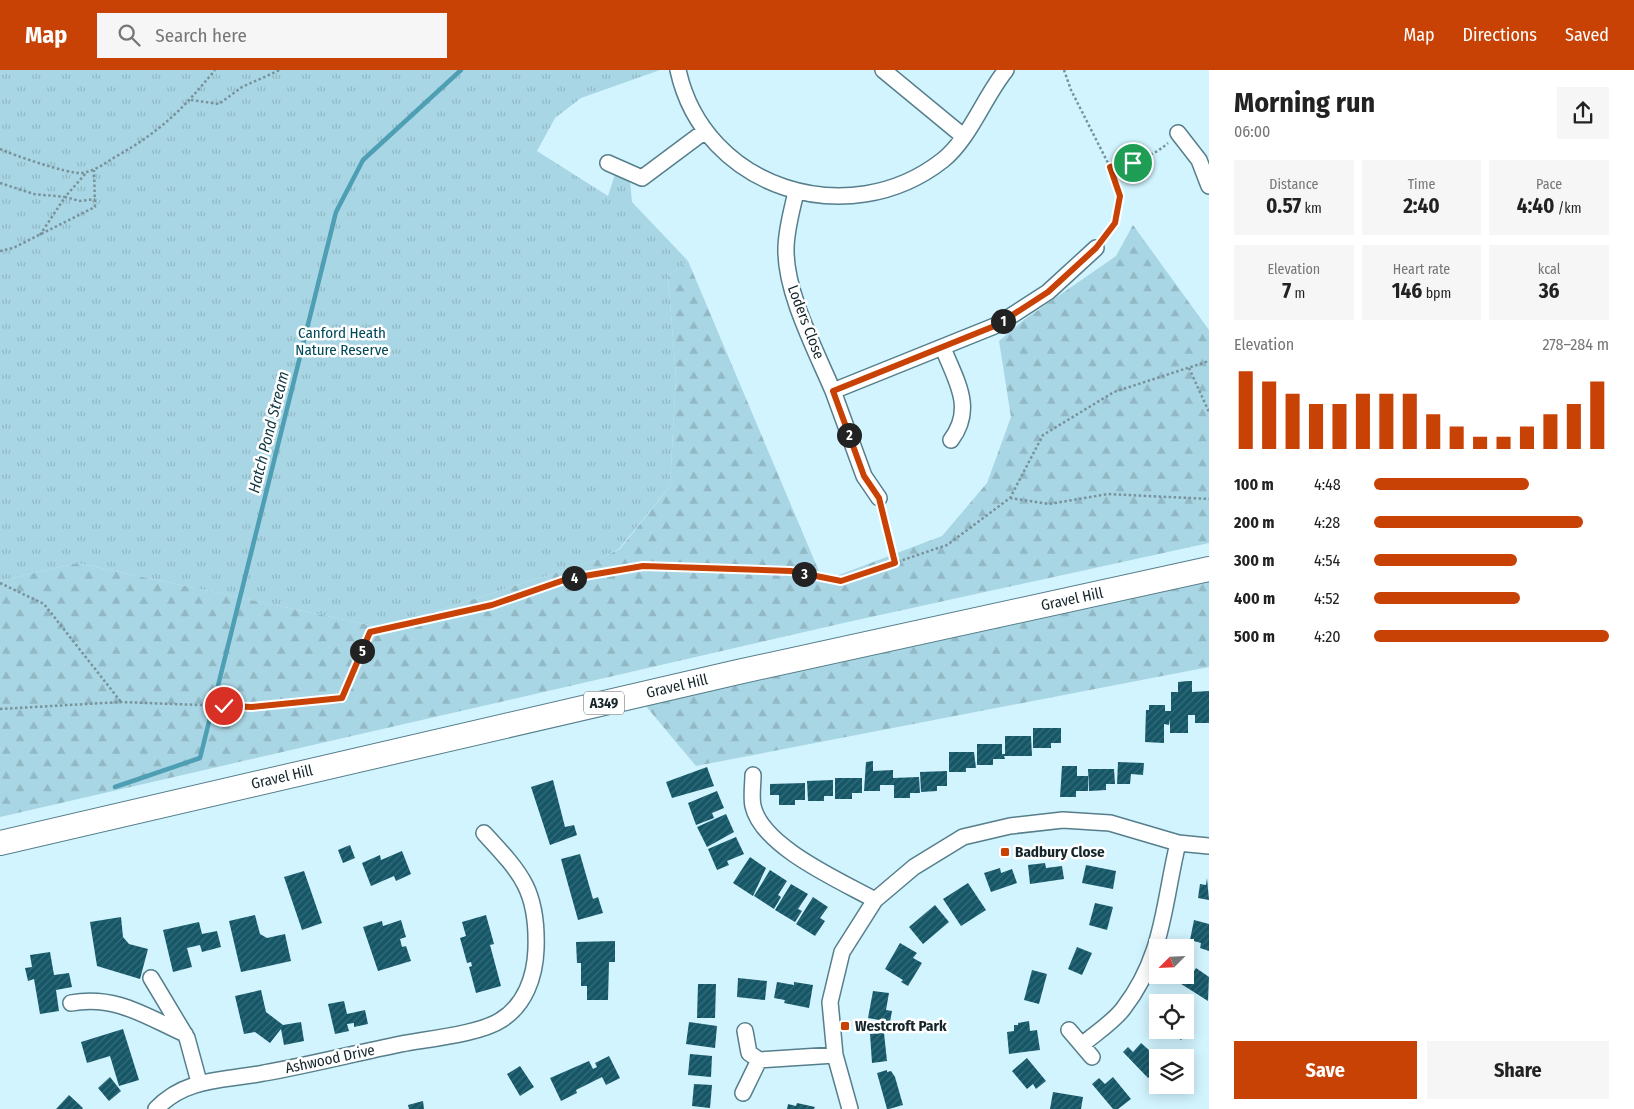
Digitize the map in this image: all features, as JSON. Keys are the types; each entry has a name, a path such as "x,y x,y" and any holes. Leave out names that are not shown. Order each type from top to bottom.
{"main road":[{"name":"Gravel Hill","path":"0,843 738,672 1209,569"}],"street":[{"path":"678,70 688,99 705,131 739,166 796,192 835,197 854,197 892,188 916,177 944,159 963,136 1006,70"},
{"path":"883,70 963,136"},
{"path":"608,163 624,172 642,178 705,131"},
{"path":"1178,133 1199,160 1209,186"},
{"name":"Loders Close","path":"796,192 786,248 787,270 793,292 833,391 864,476 879,498"},
{"path":"833,391 944,348 997,325 1048,292 1096,248"},
{"path":"944,348 962,394 963,418 960,428 951,440"},
{"path":"753,775 753,806 766,832 802,858 876,900"},
{"path":"850,1109 835,1054 830,1002 842,952 876,900 914,867 963,837 1010,826 1063,820 1110,823 1178,843 1209,846"},
{"name":"Ashwood Drive","path":"156,1109 163,1101 199,1082 264,1074 460,1032 500,1021 517,1006 530,986 536,958 537,925 532,896 512,864 484,833"},
{"path":"1082,1044 1122,1010 1142,981 1155,952 1165,919 1178,843"},
{"path":"152,978 185,1034 199,1082"},
{"path":"71,1003 92,999 122,1005 185,1034"},
{"path":"1069,1030 1092,1057"},
{"path":"745,1031 749,1053 758,1060 835,1054"},
{"path":"743,1093 758,1060"}],"path":[{"path":"0,150 79,174 94,170 163,128 191,100 215,70"},
{"path":"191,100 219,104 242,87 280,70"},
{"path":"1064,70 1071,90 1110,167 1120,196 1115,223 1096,248"},
{"path":"1110,167 1133,163 1158,152 1178,133"},
{"path":"0,251 13,248 39,236 95,207 94,170"},
{"path":"39,236 65,198 87,172"},
{"path":"0,183 34,194 80,202 95,200"},
{"path":"0,710 120,702 252,707 342,698 370,632 492,605 567,579 643,566 791,571 841,581 947,545 1010,498 1043,435 1114,392 1209,361"},
{"path":"1189,368 1209,412"},
{"path":"1010,498 1049,504 1108,494 1209,500"},
{"path":"879,498 895,563"},
{"path":"0,583 44,604 120,702"}],"green space":[{"name":"Canford Heath Nature Reserve","path":"0,70 660,70 581,98 555,118 537,151 608,196 615,174 630,180 632,202 688,261 668,276 676,376 670,486 619,549 596,560 383,628 77,563 0,581"},
{"path":"1133,225 1209,330 1209,543 839,624 0,817 0,581 77,563 383,628 596,560 620,549 670,486 676,376 668,276 688,261 823,581 942,536 987,483 1011,417 999,341 1025,319 1116,256"},
{"path":"1209,581 1209,667 696,766 645,705"}],"building":[{"path":"1192,681 1192,692 1209,691 1209,723 1195,723 1195,715 1188,715 1188,733 1170,733 1170,719 1169,725 1164,724 1164,743 1145,742 1146,710 1149,710 1149,705 1165,705 1165,711 1171,711 1171,692 1178,692 1178,682"},
{"path":"1033,728 1061,728 1061,743 1051,743 1051,748 1033,748"},
{"path":"1005,736 1031,736 1032,756 1004,756 1005,759 993,759 993,765 977,765 977,744 1002,744 1002,754 1005,754"},
{"path":"949,752 974,752 976,768 966,768 966,772 949,772"},
{"path":"873,761 873,771 893,770 893,778 919,777 920,793 910,793 910,798 894,798 894,785 880,785 880,791 864,791 866,762"},
{"path":"1118,762 1144,763 1143,775 1131,774 1130,784 1117,784"},
{"path":"1062,766 1077,766 1077,776 1088,776 1088,791 1076,791 1076,797 1060,797"},
{"path":"707,767 714,786 672,798 666,782"},
{"path":"1088,769 1114,769 1115,784 1106,784 1106,790 1089,791"},
{"path":"947,771 947,786 937,786 937,791 921,792 920,772"},
{"path":"835,778 862,778 862,793 852,793 852,799 835,799"},
{"path":"553,780 565,827 574,825 577,835 550,845 531,787"},
{"path":"833,780 833,796 824,796 824,801 808,801 807,781"},
{"path":"805,783 805,800 795,800 795,805 779,805 779,795 770,795 770,784"},
{"path":"717,791 724,808 712,813 714,818 696,825 688,803"},
{"path":"726,814 734,832 707,847 697,827"},
{"path":"736,837 744,854 727,861 729,865 717,870 708,849"},
{"path":"350,845 355,858 343,863 338,850"},
{"path":"402,851 411,874 396,881 394,876 371,886 362,863 380,855 381,860"},
{"path":"580,854 593,899 598,897 603,913 578,920 561,859"},
{"path":"750,857 766,868 753,896 733,883"},
{"path":"1045,863 1046,868 1062,866 1064,879 1030,884 1028,865"},
{"path":"1086,865 1116,871 1113,889 1082,883"},
{"path":"1000,868 1001,873 1012,869 1017,883 991,892 984,873"},
{"path":"770,870 787,881 778,895 781,897 774,909 754,896"},
{"path":"304,871 322,923 302,930 284,877"},
{"path":"1207,878 1209,900 1198,898 1200,884 1206,885"},
{"path":"968,883 986,910 961,926 943,899"},
{"path":"791,884 808,894 798,909 802,911 795,922 775,910"},
{"path":"813,897 828,907 820,918 825,921 815,936 796,924"},
{"path":"1095,903 1113,907 1107,930 1089,925"},
{"path":"935,905 949,922 923,944 909,927"},
{"path":"255,915 260,934 267,938 285,934 291,961 241,972 229,921"},
{"path":"486,915 494,944 490,945 501,986 476,993 469,967 472,966 471,962 467,963 460,938 466,936 462,922"},
{"path":"121,917 123,937 129,944 148,949 140,979 97,966 90,922"},
{"path":"401,920 406,937 400,939 402,947 406,946 411,961 378,971 363,927 382,921 383,926"},
{"path":"1194,920 1209,924 1209,951 1200,948 1201,943 1190,939"},
{"path":"199,922 202,934 217,931 221,947 202,952 200,945 187,948 192,967 173,972 163,930"},
{"path":"615,941 615,962 609,962 608,1000 587,1000 587,986 581,986 581,963 577,963 576,942"},
{"path":"900,943 917,953 913,958 922,963 908,986 901,982 903,980 885,969"},
{"path":"1077,947 1092,953 1082,975 1068,969"},
{"path":"50,952 54,975 69,973 72,987 56,990 59,1011 40,1014 34,979 28,981 25,968 32,967 30,955"},
{"path":"1196,968 1209,977 1208,1001 1181,984 1194,984 1194,971"},
{"path":"1032,970 1047,974 1039,1004 1024,1000"},
{"path":"738,978 767,981 765,1000 737,997"},
{"path":"777,982 794,985 794,982 813,985 809,1008 784,1003 785,1000 774,998"},
{"path":"698,984 716,984 715,1018 697,1018"},
{"path":"261,990 266,1012 283,1025 301,1022 304,1041 284,1045 281,1029 270,1043 255,1032 244,1034 235,996"},
{"path":"873,991 889,993 886,1010 892,1011 890,1022 868,1018"},
{"path":"344,1001 347,1014 365,1010 368,1024 354,1027 354,1023 347,1024 349,1031 335,1034 328,1004"},
{"path":"1029,1021 1030,1031 1037,1030 1040,1050 1009,1054 1007,1032 1014,1031 1014,1025 1018,1025 1018,1023"},
{"path":"689,1022 717,1026 715,1048 686,1044"},
{"path":"123,1029 139,1080 119,1086 110,1056 87,1063 81,1042"},
{"path":"884,1033 887,1061 872,1063 870,1034"},
{"path":"1141,1043 1149,1050 1148,1078 1123,1052 1128,1047 1133,1052"},
{"path":"690,1054 712,1056 711,1077 688,1075"},
{"path":"609,1056 620,1078 606,1085 602,1077 576,1090 577,1093 561,1101 550,1078 589,1061 593,1069 597,1067 595,1063"},
{"path":"1027,1058 1046,1081 1036,1089 1033,1084 1027,1089 1012,1071"},
{"path":"520,1066 534,1087 520,1096 507,1074"},
{"path":"887,1070 887,1072 891,1071 895,1077 903,1105 889,1109 887,1109 877,1073"},
{"path":"110,1077 121,1091 109,1101 98,1088"},
{"path":"1113,1077 1131,1099 1118,1109 1113,1109 1092,1084 1099,1078 1105,1084"},
{"path":"694,1084 712,1085 710,1108 692,1106"},
{"path":"1053,1092 1083,1097 1081,1109 1050,1109"},
{"path":"69,1095 83,1108 56,1109"},
{"path":"423,1101 424,1109 409,1109 408,1105"},
{"path":"797,1103 815,1107 814,1109 787,1109 788,1104 796,1106"}],"waterway":[{"name":"Hatch Pond Stream","path":"115,787 200,758 336,212 363,160 461,70"}],"place":[{"name":"Badbury Close","path":"1005,852"},
{"name":"Westcroft Park","path":"845,1026"}],"route":[{"path":"224,706 252,707 342,698 370,632 492,605 567,579 643,566 791,571 841,581 895,563 879,498 864,476 833,391 944,348 997,325 1048,292 1096,248 1115,223 1120,196 1110,167 1133,163"}]}
